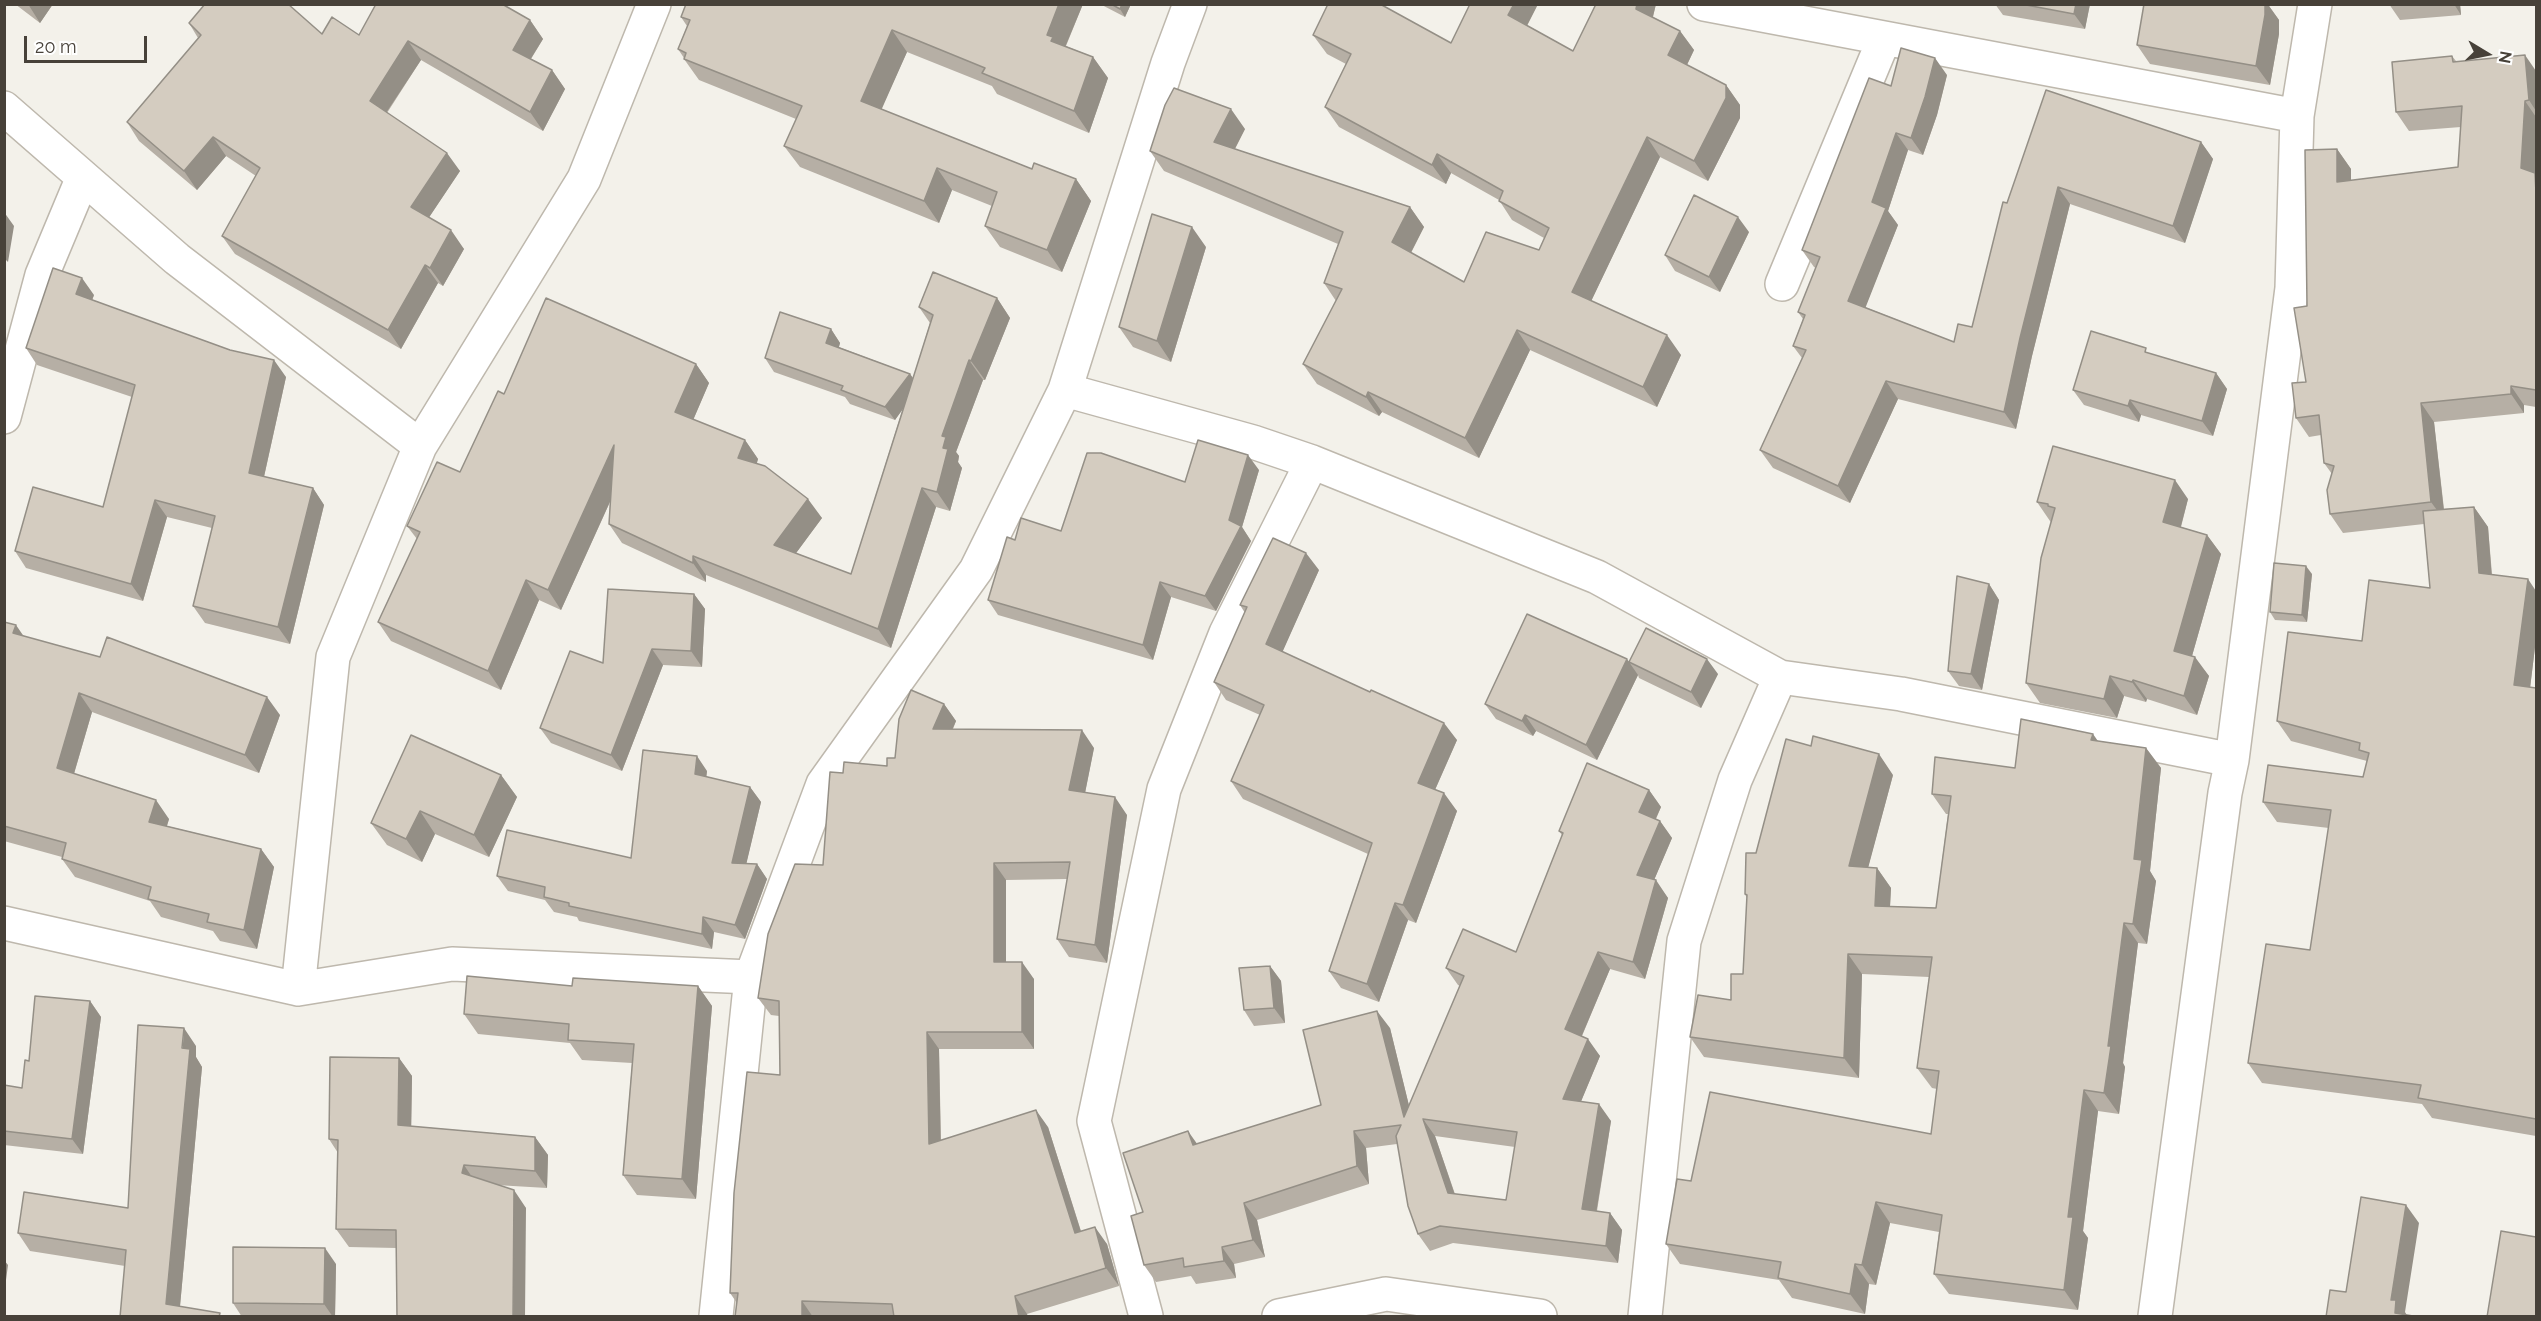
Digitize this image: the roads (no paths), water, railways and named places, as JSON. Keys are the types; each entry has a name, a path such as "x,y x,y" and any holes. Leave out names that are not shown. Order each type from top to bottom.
{"street":[{"path":"298,989 333,657 420,446 584,178 654,4"},
{"path":"716,1317 751,977 823,784 976,570 1065,390 1168,63 1190,4"},
{"path":"1704,4 2297,116"},
{"path":"2155,1317 2222,817 2232,760 2292,288 2297,116 2315,4"},
{"path":"1782,284 1884,39"},
{"path":"4,108 177,259 420,446"},
{"path":"4,417 42,275 83,177"},
{"path":"1065,390 1253,442 1312,462 1597,577 1780,677 1901,694 2232,760"},
{"path":"1146,1317 1094,1121 1164,789 1226,633 1312,462"},
{"path":"1645,1317 1684,941 1735,780 1780,677"},
{"path":"4,923 298,989 452,964 751,977"},
{"path":"1280,1317 1386,1294 1539,1317"}]}
